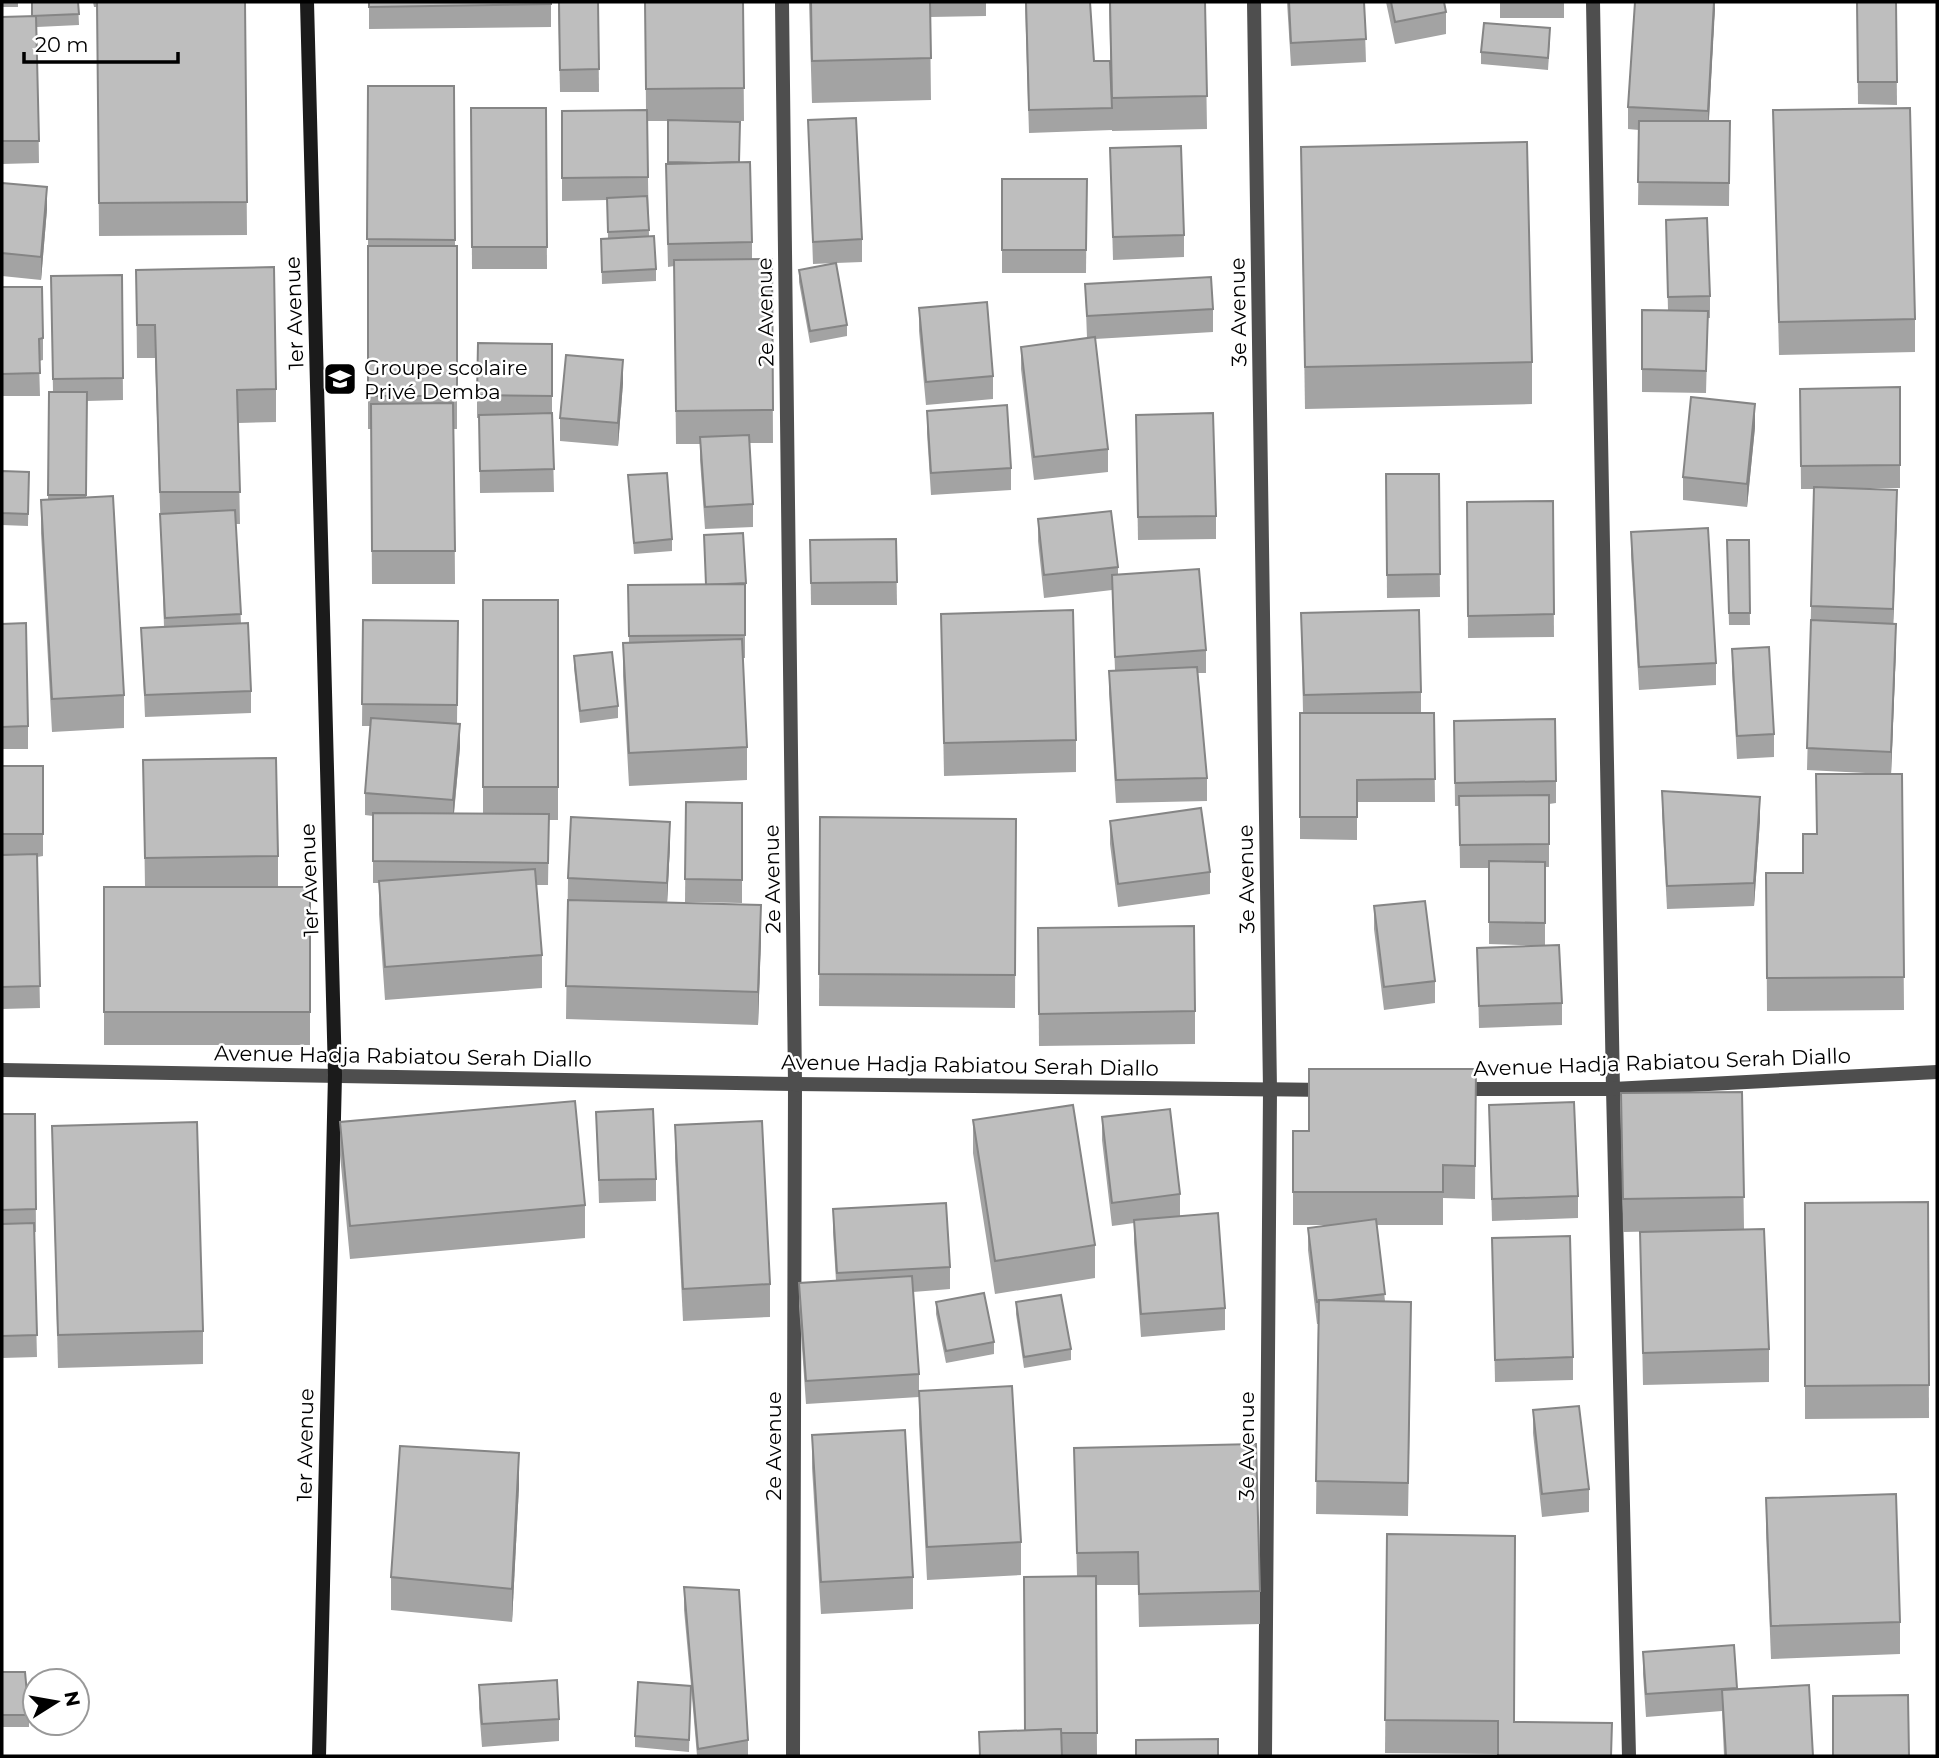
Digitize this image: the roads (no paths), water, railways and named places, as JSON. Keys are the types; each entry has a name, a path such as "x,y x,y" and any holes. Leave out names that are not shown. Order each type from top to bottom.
{"street":[{"name":"1er Avenue","path":"307,2 335,1075 319,1756"},
{"name":"2e Avenue","path":"782,2 795,1084 793,1756"},
{"name":"3e Avenue","path":"1254,2 1270,1090 1265,1756"},
{"path":"1593,2 1613,1089 1629,1756"},
{"name":"Avenue Hadja Rabiatou Serah Diallo","path":"2,1070 795,1084 1338,1090"},
{"name":"Avenue Hadja Rabiatou Serah Diallo","path":"1448,1089 1613,1089 1937,1072"}],"place":[{"name":"Groupe scolaire Privé Demba","path":"340,379"}]}
